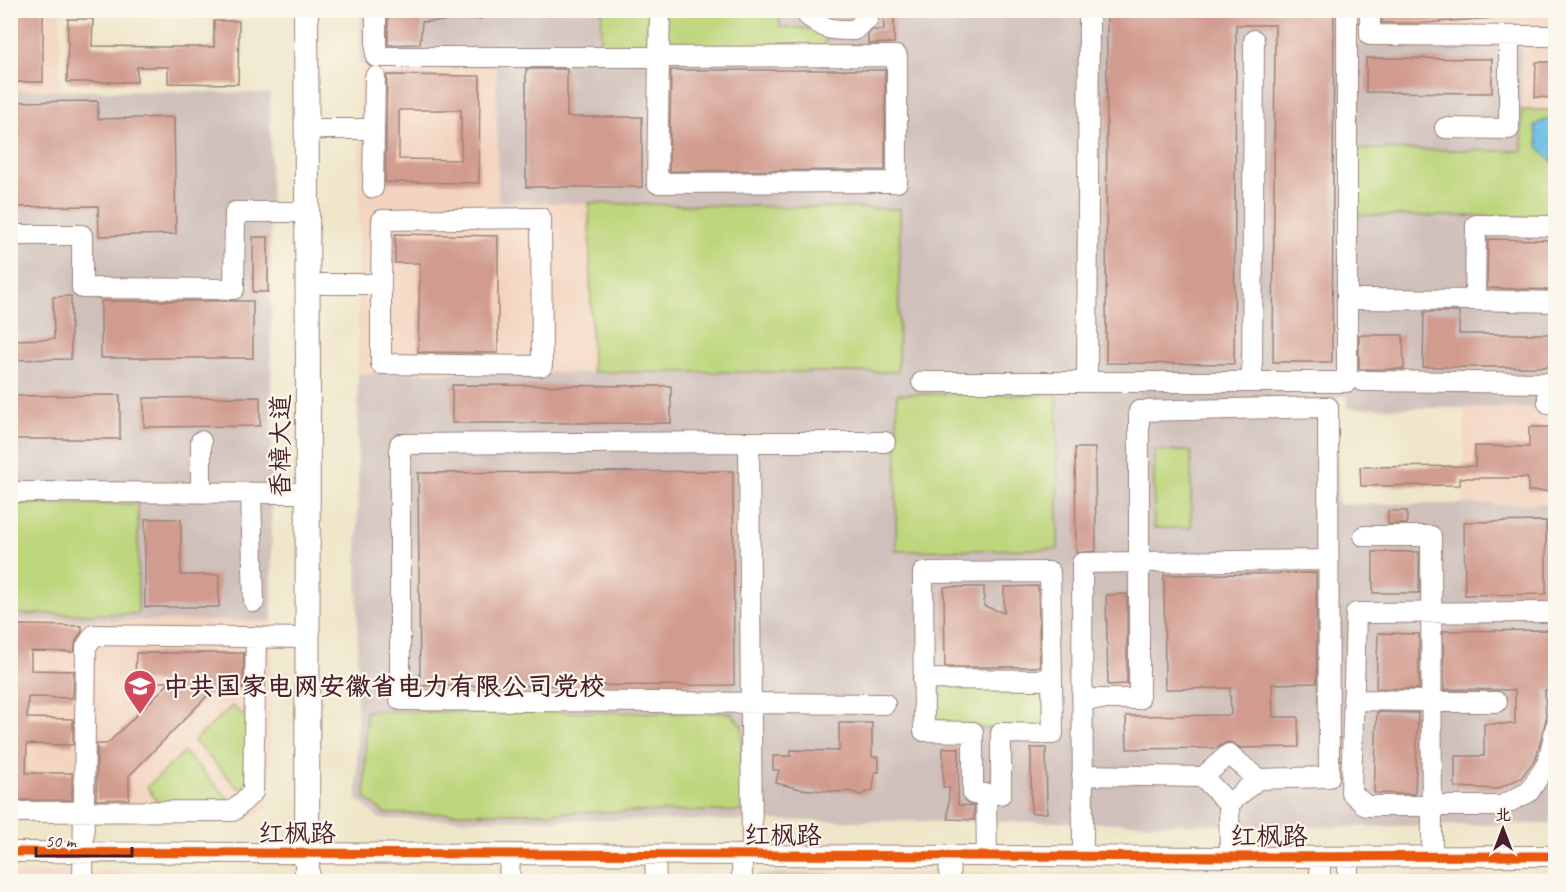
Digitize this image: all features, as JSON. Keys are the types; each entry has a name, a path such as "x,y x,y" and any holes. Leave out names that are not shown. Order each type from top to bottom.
{"main road":[{"name":"香樟大道","path":"306,10 308,639 314,854 321,882"},
{"name":"香樟大道","path":"307,882 314,854 322,284 322,10"}],"street":[{"path":"376,10 376,57 659,57 897,56 897,182 657,183 659,57 660,10"},
{"path":"808,10 808,16 826,30 854,30 868,18 868,10"},
{"path":"1087,381 1089,10"},
{"path":"922,382 1347,382 1347,10"},
{"path":"1370,10 1370,35 1556,36"},
{"path":"840,30 841,56"},
{"path":"1445,128 1509,129 1509,36"},
{"path":"1252,382 1254,40"},
{"path":"373,188 375,77"},
{"path":"322,129 374,129"},
{"path":"10,235 82,235 82,288 234,289 235,212 307,212"},
{"path":"541,218 542,366 381,364 381,284 382,220 541,218"},
{"path":"1475,300 1476,225 1556,226"},
{"path":"322,284 381,284"},
{"path":"1361,299 1556,302"},
{"path":"1362,381 1548,383 1548,404 1556,404"},
{"path":"1082,699 1139,699 1139,411 1328,407 1329,777 1258,779 1229,804"},
{"path":"201,441 201,493"},
{"path":"742,882 747,855 751,703 749,442"},
{"path":"885,442 400,444 400,700 885,704"},
{"path":"10,492 308,493"},
{"path":"251,493 254,602"},
{"path":"1364,536 1431,536 1432,857"},
{"path":"1083,856 1082,563 1328,560"},
{"path":"1050,572 1053,734 924,731 923,679 922,573 1050,572"},
{"path":"1556,612 1356,613 1351,792 1366,806 1501,806 1529,792 1548,762 1556,726"},
{"path":"83,882 86,647 94,635 308,639"},
{"path":"10,812 233,812 253,792 256,638"},
{"path":"923,679 1052,680"},
{"path":"1353,700 1497,702"},
{"path":"974,732 974,794 1001,794 1001,733"},
{"path":"1082,775 1203,777 1229,754 1258,779"},
{"path":"1203,777 1229,804 1230,857"},
{"path":"986,794 987,856"},
{"name":"红枫路","path":"10,852 1230,857 1556,856"},
{"path":"509,882 510,855"},
{"path":"655,855 656,882"},
{"path":"949,882 950,856"},
{"path":"1320,857 1320,882"},
{"path":"1348,857 1348,882"}],"shaded area":[{"path":"1347,10 1347,43 1521,42 1522,151 1347,149 1347,215 1555,217 1555,408 1347,408 1347,396 1338,396 1338,504 1549,504 1549,541 1556,541 1556,787 1549,824 1330,827 1061,822 379,819 357,799 358,373 897,372 900,209 498,202 496,66 360,64 361,11"},
{"path":"10,11 60,11 60,90 11,90"},
{"path":"1347,11 1555,11 1555,110 1522,110 1521,42 1347,43"},
{"path":"360,64 496,66 498,202 589,203 592,372 358,373"},
{"path":"10,90 270,93 272,621 11,620"},
{"path":"1464,407 1555,408 1555,541 1549,541 1548,504 1464,504"},
{"name":"中共国家电网安徽省电力有限公司党校","path":"11,620 272,621 269,808 241,822 11,821"},
{"path":"10,872 246,872 258,881 11,882"},
{"path":"830,873 1519,875 1518,882 830,882"},
{"path":"830,873 830,882 649,882 649,878"},
{"path":"649,878 649,882 387,882 390,879"}],"green space":[{"path":"602,11 648,11 648,45 601,45"},
{"path":"666,11 780,11 780,27 814,29 826,36 826,48 666,46"},
{"path":"1522,110 1555,110 1555,217 1347,215 1347,149 1522,151"},
{"path":"589,203 900,209 898,372 592,372"},
{"path":"897,394 1057,395 1058,549 896,551"},
{"path":"1154,451 1191,451 1191,528 1154,528"},
{"path":"11,504 138,504 138,614 11,614"},
{"path":"931,683 1048,684 1050,730 930,727"},
{"path":"232,706 249,720 248,782 239,789 194,741"},
{"path":"366,711 731,713 742,726 742,811 385,814 365,797"},
{"path":"184,752 229,799 223,808 160,806 147,787"}],"water":[{"path":"1550,118 1555,120 1555,164 1539,149 1535,125"}],"building":[{"path":"43,10 43,82 10,82 10,11"},
{"path":"388,10 480,10 481,19 422,22 420,44 388,45"},
{"path":"883,10 894,10 894,43 868,44 868,34 872,30 884,30"},
{"path":"1107,10 1334,10 1332,362 1273,362 1275,25 1236,25 1234,364 1106,363"},
{"path":"1382,10 1493,10 1493,18 1424,23 1382,23"},
{"path":"68,19 93,19 92,46 168,47 214,47 214,21 239,21 238,84 168,83 168,67 137,67 137,82 67,82"},
{"path":"1366,58 1492,59 1492,93 1366,92"},
{"path":"1536,62 1556,62 1556,98 1535,97"},
{"path":"526,69 567,69 567,117 642,117 642,187 526,187"},
{"path":"671,70 885,70 885,170 669,171"},
{"path":"387,75 480,76 479,183 385,182","holes":["399,110 461,110 461,160 399,159"]},
{"path":"98,101 98,119 174,117 176,234 99,236 98,206 10,207 10,102"},
{"path":"395,234 498,236 498,353 418,352 420,263 395,263"},
{"path":"253,237 268,237 268,292 253,292"},
{"path":"1488,239 1552,240 1552,258 1556,258 1556,290 1487,288"},
{"path":"71,296 71,359 10,360 10,340 54,339 53,297"},
{"path":"101,301 253,301 253,358 101,358"},
{"path":"1424,312 1459,312 1459,334 1556,334 1556,367 1423,367"},
{"path":"1359,335 1403,335 1404,369 1359,369"},
{"path":"452,385 671,386 671,423 452,423"},
{"path":"120,395 120,439 10,439 10,396"},
{"path":"260,397 260,426 144,427 144,398"},
{"path":"1529,427 1555,427 1555,491 1528,491 1528,478 1460,478 1460,485 1361,486 1360,467 1475,466 1475,446 1529,447"},
{"path":"1075,448 1095,448 1096,551 1076,553"},
{"path":"733,471 734,685 420,686 418,473"},
{"path":"1388,511 1407,511 1407,524 1388,524"},
{"path":"145,519 181,519 181,575 219,575 219,607 145,607"},
{"path":"1546,521 1546,594 1465,595 1464,522"},
{"path":"1373,552 1419,552 1419,593 1373,593"},
{"path":"1316,573 1317,683 1272,684 1273,717 1298,717 1299,747 1240,748 1227,742 1217,748 1127,749 1126,716 1231,715 1230,688 1165,689 1164,575"},
{"path":"1038,586 1040,667 945,667 944,587 984,587 984,606 1004,613 1004,587"},
{"path":"1127,594 1127,684 1108,685 1106,595"},
{"path":"18,625 82,626 74,652 31,651 31,670 74,671 73,698 28,697 27,718 73,719 73,745 27,744 26,773 72,773 72,800 10,800 10,773 14,773 15,718 10,718 10,634 18,634"},
{"path":"1556,630 1556,690 1545,690 1546,720 1536,758 1521,778 1497,789 1455,787 1455,756 1484,756 1484,724 1515,724 1515,690 1444,689 1443,631"},
{"path":"1378,633 1419,634 1419,689 1376,688"},
{"path":"136,653 244,653 243,689 214,689 129,776 129,799 96,800 97,744 107,744 170,682 135,682"},
{"path":"1377,712 1418,713 1415,794 1374,793"},
{"path":"839,723 872,723 872,757 879,757 879,772 875,772 873,790 860,795 849,791 800,789 776,783 779,770 773,770 773,756 791,756 791,750 839,751"},
{"path":"943,748 959,748 958,805 974,806 974,820 948,819 949,788 943,787"},
{"path":"1031,748 1046,748 1047,813 1031,813"}],"cycle path":[{"path":"10,852 1230,857 1556,856"}],"place":[{"name":"中共国家电网安徽省电力有限公司党校","path":"140,715"}]}
